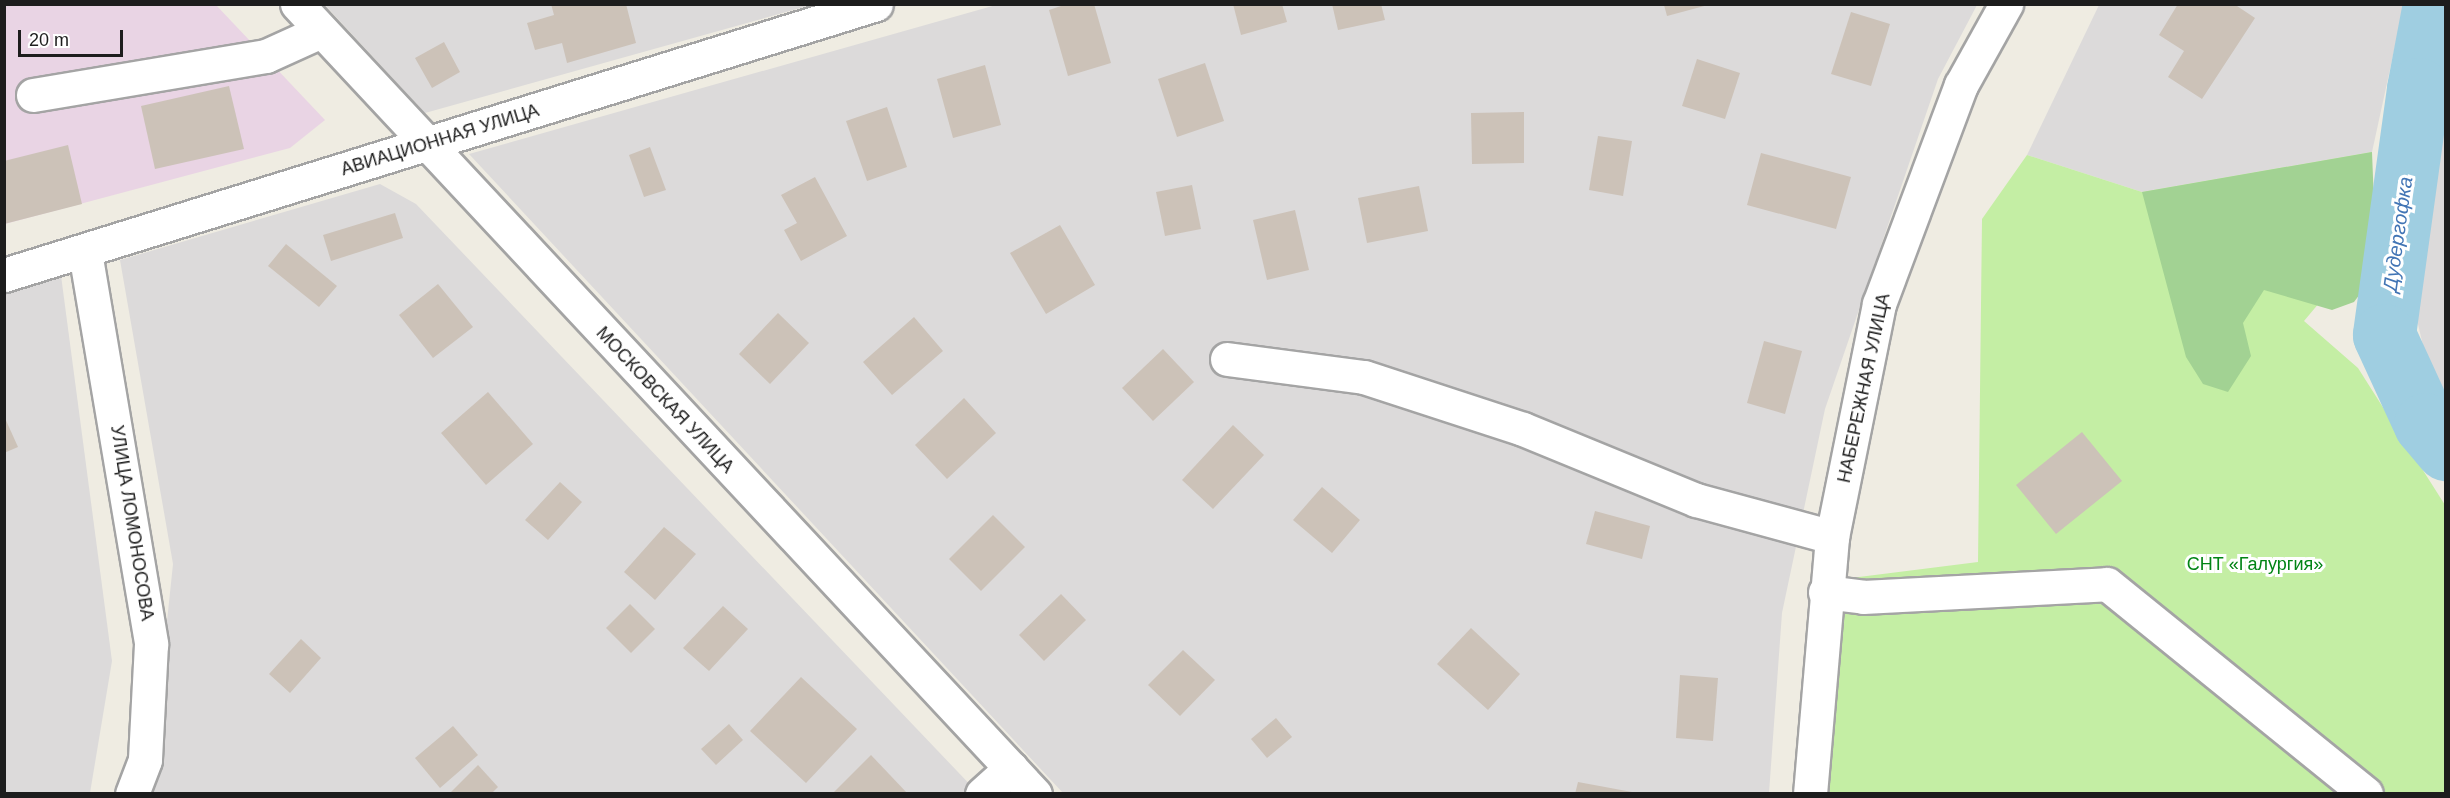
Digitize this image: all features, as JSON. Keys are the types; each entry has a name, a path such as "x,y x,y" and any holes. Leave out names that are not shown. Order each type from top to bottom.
{"street":[{"name":"МОСКОВСКАЯ УЛИЦА","path":"297,4 425,144 1035,794"},
{"name":"АВИАЦИОННАЯ УЛИЦА","path":"4,275 85,252 876,4"},
{"name":"НАБЕРЕЖНАЯ УЛИЦА","path":"1810,794 1832,537 1879,304 1961,86 2006,4"},
{"path":"33,95 266,56 321,31"},
{"name":"УЛИЦА ЛОМОНОСОВА","path":"85,252 151,644 145,760 132,794"},
{"path":"1227,359 1364,377 1523,429 1696,500 1832,537"},
{"path":"1826,592 1863,597 2107,584 2366,794"},
{"path":"982,794 1011,768"}],"shaded area":[{"path":"5,5 216,5 325,120 290,148 5,224"},
{"path":"325,5 811,5 425,113"},
{"path":"996,5 1977,5 1938,79 1825,409 1782,613 1769,793 1063,793 469,154"},
{"path":"2099,5 2404,5 2372,152 2142,192 2027,155"},
{"path":"2445,85 2445,408 2435,396 2412,299"},
{"path":"380,184 416,204 978,793 149,793 173,564 120,260"},
{"path":"60,268 112,661 90,793 5,794 5,284"}],"green space":[{"name":"СНТ «Галургия»","path":"2372,152 2351,265 2304,321 2358,368 2445,505 2445,793 1829,794 1843,579 1978,562 1982,219 2027,155 2142,192"},
{"path":"2372,152 2376,254 2372,278 2354,302 2332,310 2264,290 2243,323 2251,356 2228,392 2203,384 2186,357 2142,192"}],"building":[{"path":"551,4 626,4 636,43 567,63 562,43 535,50 527,23 554,15"},
{"path":"1067,4 1094,4 1111,63 1068,76 1049,10"},
{"path":"1233,4 1282,4 1287,22 1241,35"},
{"path":"1332,4 1381,4 1385,20 1338,30"},
{"path":"2178,4 2234,4 2255,18 2202,99 2168,77 2184,51 2159,35"},
{"path":"1664,5 1708,5 1667,16"},
{"path":"1851,12 1890,24 1871,86 1831,74"},
{"path":"444,42 460,72 432,88 415,58"},
{"path":"1697,59 1740,73 1725,119 1682,106"},
{"path":"1205,63 1224,121 1177,137 1158,79"},
{"path":"985,65 1001,125 953,138 937,79"},
{"path":"229,86 244,149 155,169 141,106"},
{"path":"887,107 907,167 867,181 846,121"},
{"path":"1524,112 1524,163 1472,164 1471,113"},
{"path":"1598,136 1632,141 1623,196 1589,190"},
{"path":"68,145 82,204 4,224 4,161"},
{"path":"650,147 666,190 644,197 629,155"},
{"path":"1761,153 1851,177 1836,229 1747,205"},
{"path":"815,177 847,236 801,261 784,230 797,223 781,195"},
{"path":"1192,185 1201,229 1165,236 1156,192"},
{"path":"1419,186 1428,231 1367,243 1358,198"},
{"path":"1295,210 1309,270 1267,280 1253,220"},
{"path":"395,213 403,238 331,261 323,235"},
{"path":"1060,225 1095,285 1046,314 1010,253"},
{"path":"286,244 337,286 319,307 268,266"},
{"path":"438,284 473,327 433,358 399,315"},
{"path":"778,313 809,343 770,384 739,354"},
{"path":"914,317 943,351 892,395 863,362"},
{"path":"1764,341 1802,351 1785,414 1747,403"},
{"path":"1163,349 1194,382 1153,421 1122,388"},
{"path":"488,392 533,444 486,485 441,433"},
{"path":"964,398 996,433 947,479 915,445"},
{"path":"4,416 18,447 4,453"},
{"path":"1233,425 1264,455 1213,509 1182,480"},
{"path":"2082,432 2122,481 2056,534 2016,485"},
{"path":"560,482 582,502 548,540 525,520"},
{"path":"1322,487 1360,520 1332,553 1293,520"},
{"path":"1595,511 1650,526 1642,559 1586,544"},
{"path":"993,515 1025,547 981,591 949,559"},
{"path":"664,527 696,554 655,600 624,572"},
{"path":"1061,594 1086,620 1044,661 1019,635"},
{"path":"630,604 655,629 631,653 606,628"},
{"path":"723,606 748,629 709,671 683,648"},
{"path":"1471,628 1520,674 1488,710 1437,664"},
{"path":"301,639 321,658 290,693 269,674"},
{"path":"1183,650 1215,680 1180,716 1148,685"},
{"path":"1680,675 1718,678 1713,741 1676,738"},
{"path":"801,677 857,729 806,783 750,731"},
{"path":"1276,718 1292,737 1267,758 1251,739"},
{"path":"729,724 743,740 716,765 701,749"},
{"path":"453,726 478,755 440,788 415,758"},
{"path":"871,755 908,794 832,794"},
{"path":"478,765 498,787 491,794 449,794"},
{"path":"1578,782 1632,792 1632,794 1575,794"}],"waterway":[{"name":"Дудергофка","path":"2434,4 2418,89 2384,335 2425,424 2446,449"}]}
